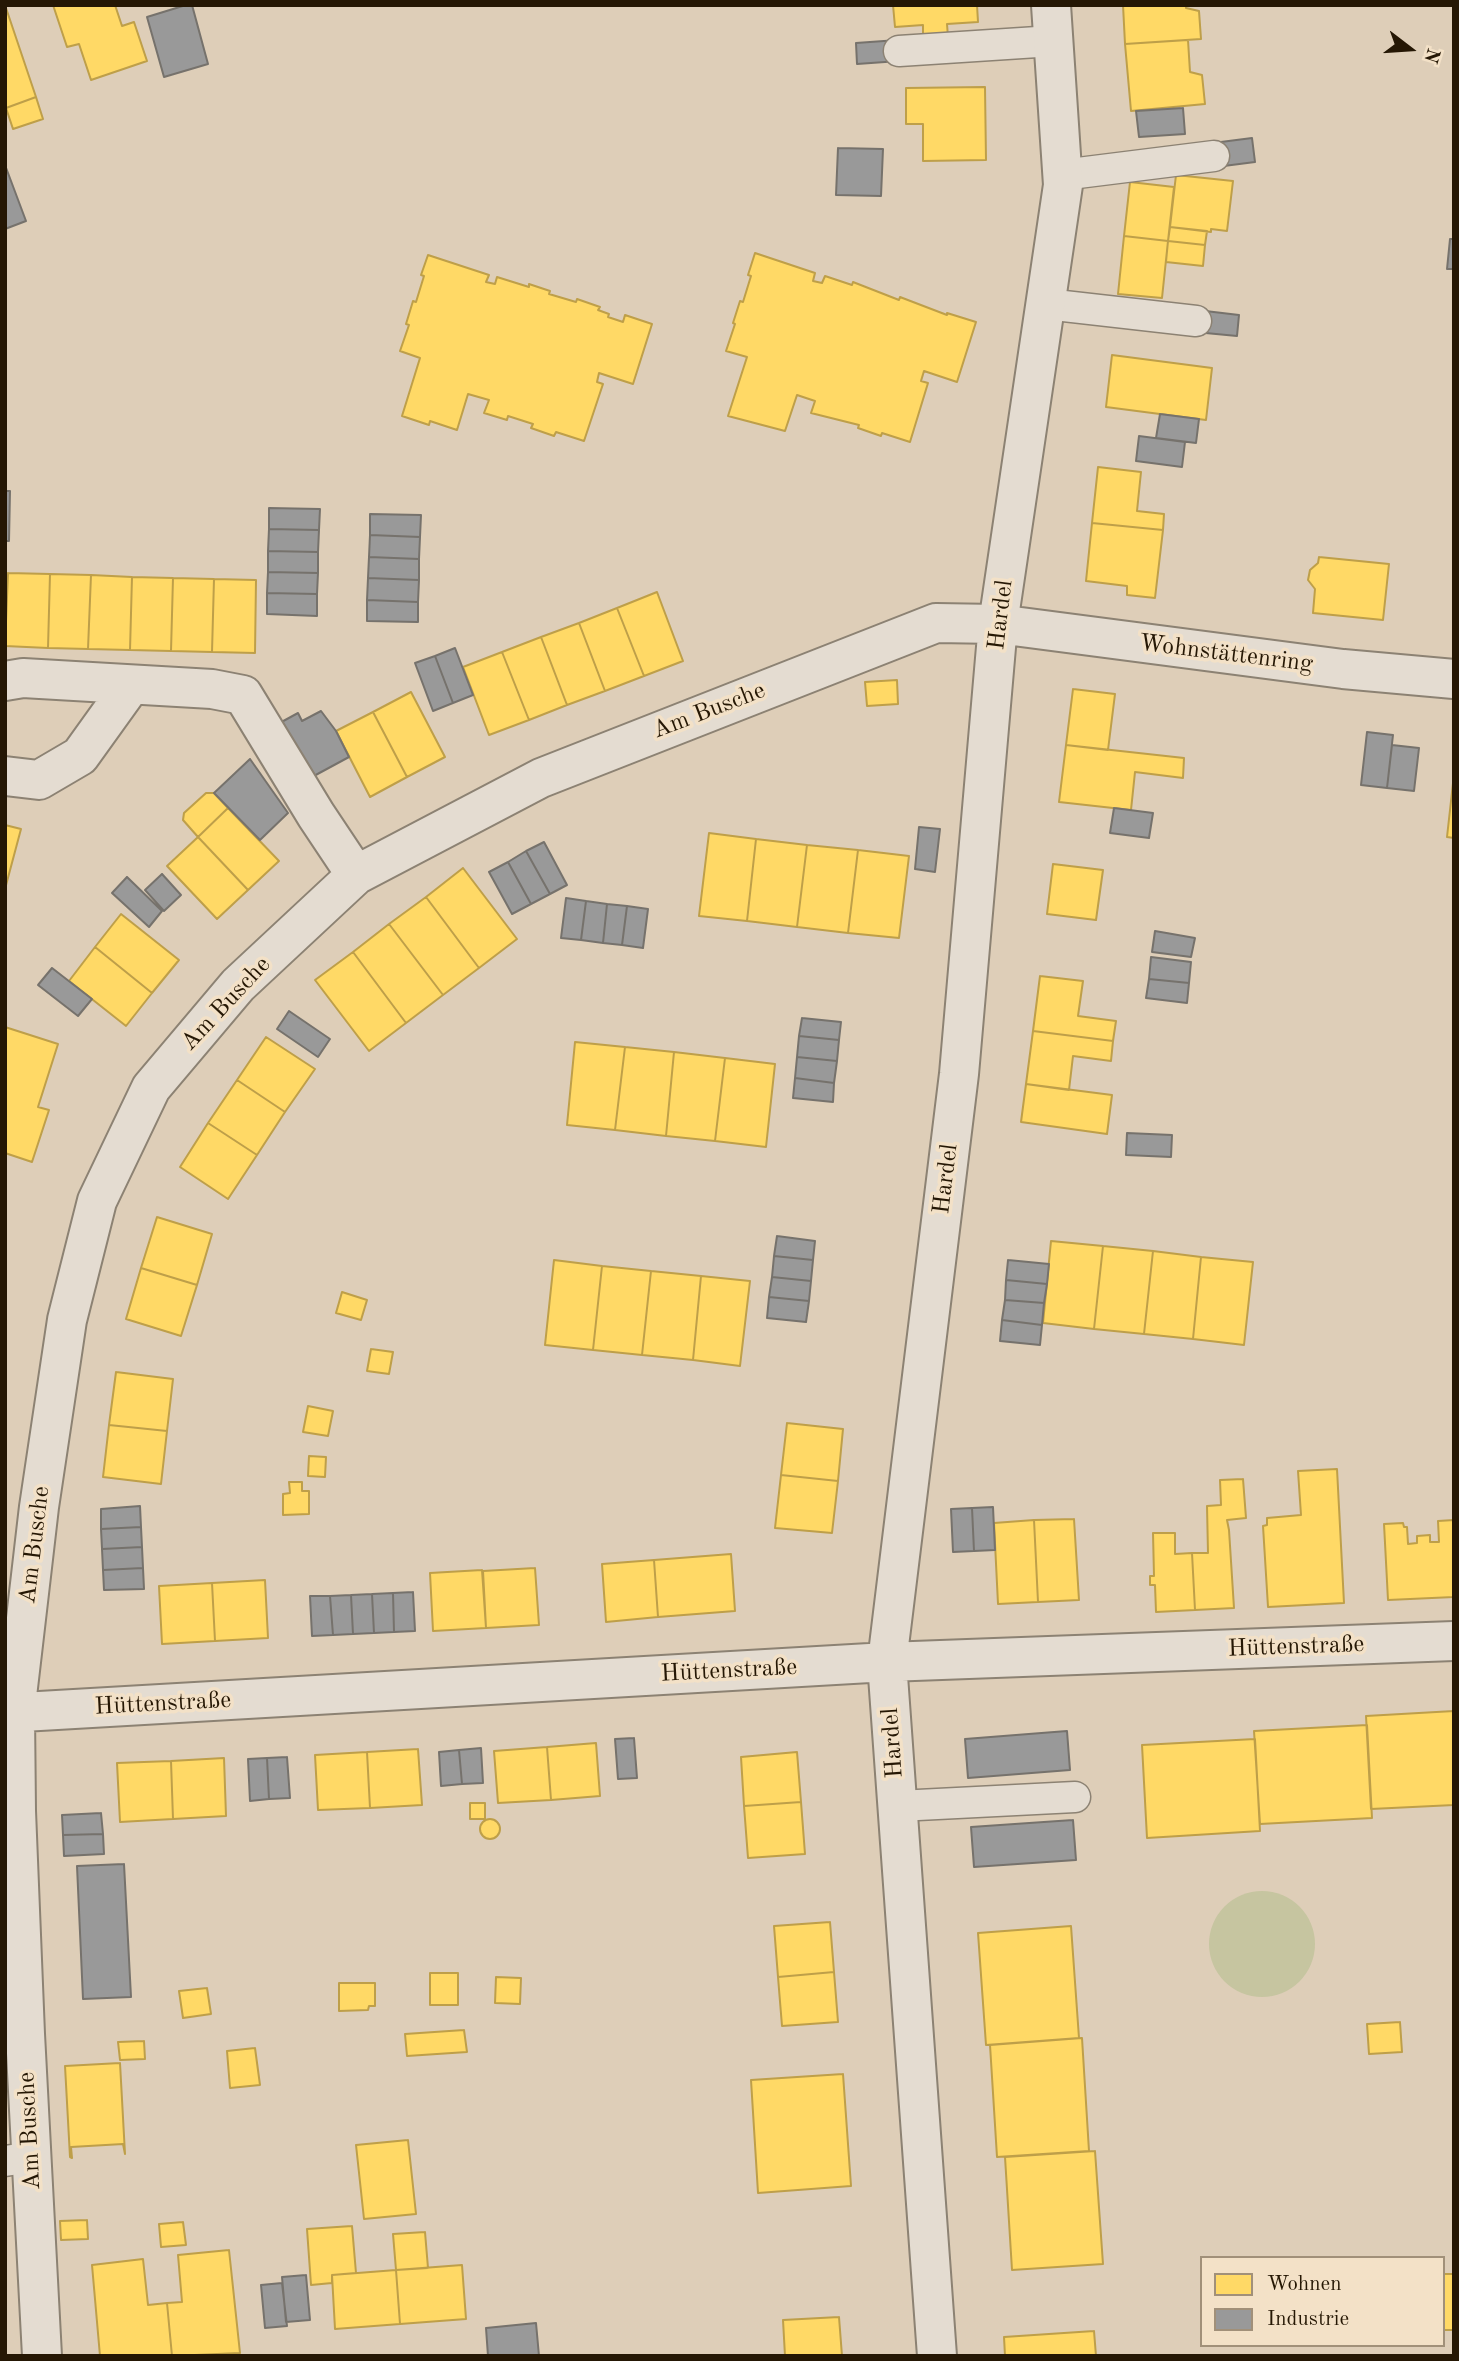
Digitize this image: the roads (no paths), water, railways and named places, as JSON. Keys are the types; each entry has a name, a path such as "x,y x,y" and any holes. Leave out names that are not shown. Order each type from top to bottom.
{"street":[{"name":"Hardel","path":"937,2356 887,1662 959,1074 998,624 1063,185 1052,23"},
{"name":"Am Busche","path":"42,2356 19,2159 20,1922 10,1713 67,1320 97,1200 151,1088 238,985 356,875 541,778 923,627 936,622 998,624"},
{"name":"Wohnstättenring","path":"998,624 1343,669 1454,679"},
{"path":"5,681 23,678 212,689 243,695 356,875"},
{"path":"5,776 39,780 80,756 131,685"},
{"name":"Hüttenstraße","path":"10,1713 887,1662 1454,1641"}],"lane":[{"path":"899,51 1052,23"},
{"path":"1062,175 1214,156"},
{"path":"1045,304 1196,321"},
{"path":"898,1806 1075,1797"}]}
